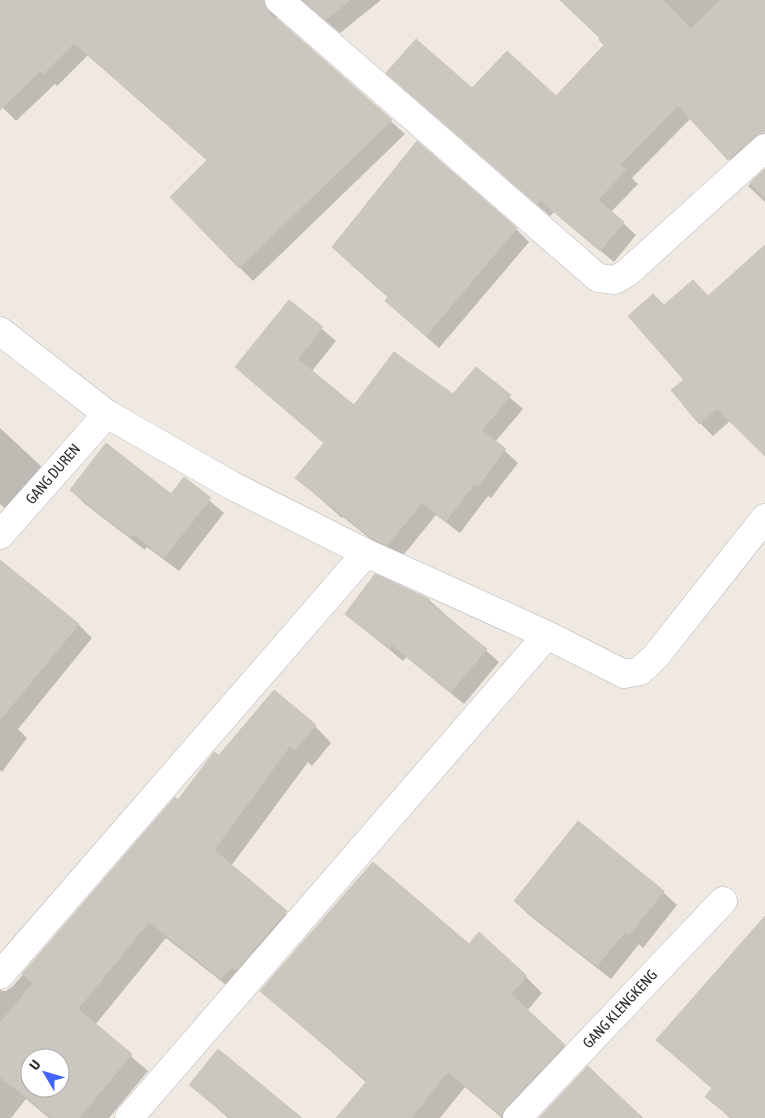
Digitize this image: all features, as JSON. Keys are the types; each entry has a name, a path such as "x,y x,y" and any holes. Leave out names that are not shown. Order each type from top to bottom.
{"street":[{"path":"279,0 598,278 615,280 627,273 765,148"},
{"path":"0,331 107,414 231,485 366,553 547,635 624,674 640,671 656,656 765,518"},
{"name":"GANG DUREN","path":"0,535 107,414"},
{"path":"0,975 366,553"},
{"path":"129,1118 547,635"},
{"name":"GANG KLENGKENG","path":"517,1118 722,901"}],"building":[{"path":"0,0 264,0 269,12 392,120 239,268 170,197 207,160 74,43 43,74 40,71 0,110"},
{"path":"303,0 350,0 325,20"},
{"path":"560,0 663,0 691,29 720,0 765,0 765,133 755,136 728,160 678,106 620,165 626,170 598,200 624,222 600,251 540,200 537,204 386,73 416,39 472,88 507,51 556,96 604,45 599,40 600,38"},
{"path":"417,141 517,228 426,336 385,301 388,297 332,247"},
{"path":"765,169 765,199 750,183"},
{"path":"765,245 765,456 717,409 699,424 671,390 684,380 628,316 653,294 664,305 693,280 708,296"},
{"path":"289,300 323,327 298,359 354,405 394,352 453,394 476,367 511,395 482,430 506,449 478,486 475,484 446,521 422,503 387,546 370,537 295,478 324,443 235,367"},
{"path":"106,443 171,494 184,477 211,498 164,558 133,534 130,537 70,490"},
{"path":"0,560 79,624 0,720"},
{"path":"375,574 429,599 427,601 487,649 451,692 392,645 389,649 345,614"},
{"path":"274,690 316,725 295,750 290,746 214,850 287,911 236,970 232,967 221,979 149,922 78,1009 132,1054 79,1118 52,1118 27,1098 70,1098 70,1048 20,1048 20,1093 0,1077 0,1023 33,983 22,974 175,797 178,800 214,752 219,755"},
{"path":"578,821 664,891 629,935 625,932 597,966 514,901"},
{"path":"373,862 469,944 479,932 527,976 511,994 565,1045 506,1107 502,1116 448,1072 411,1118 336,1118 367,1081 260,991"},
{"path":"765,916 765,1118 732,1118 705,1097 712,1088 656,1040"},
{"path":"218,1049 302,1118 230,1118 189,1085"},
{"path":"588,1066 599,1077 643,1118 539,1118"}]}
